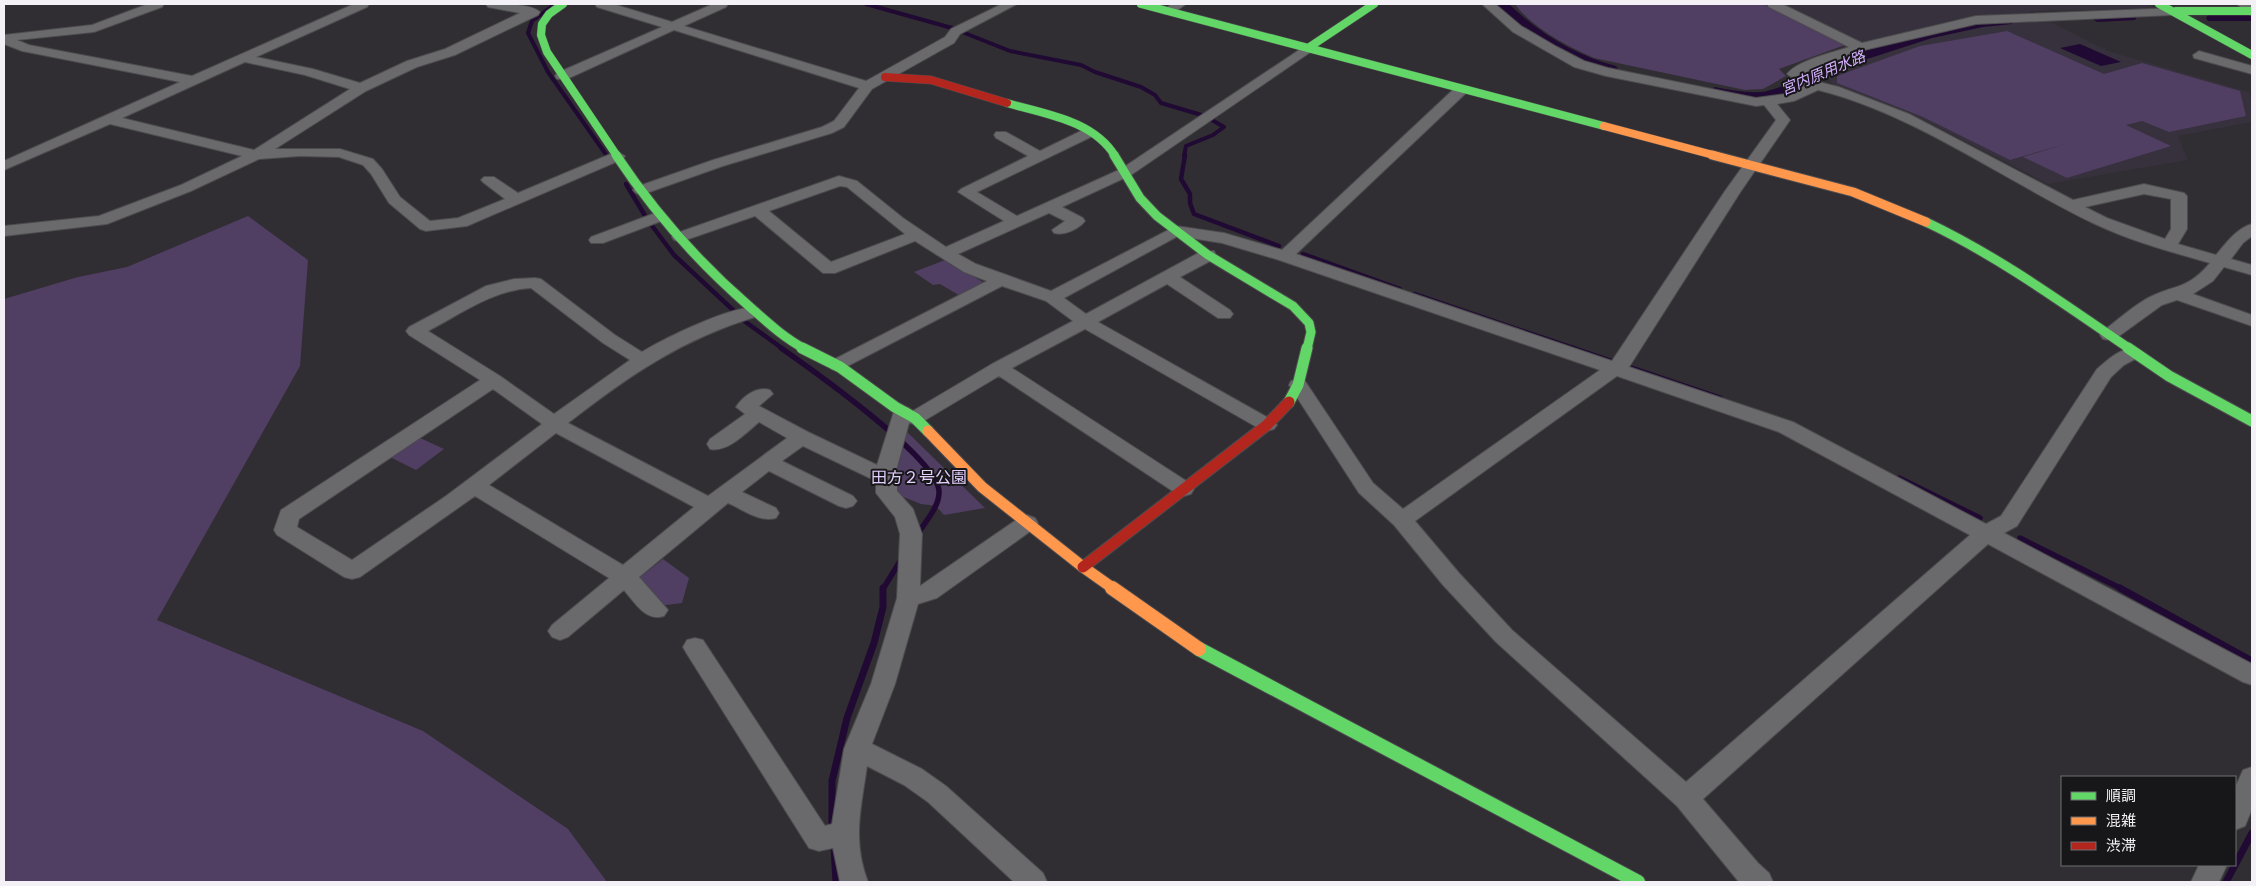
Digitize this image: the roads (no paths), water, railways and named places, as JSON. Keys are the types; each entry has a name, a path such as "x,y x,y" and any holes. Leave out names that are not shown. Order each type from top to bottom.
{"street":[{"path":"4,39 94,28 158,4"},
{"path":"4,166 363,4"},
{"path":"492,4 548,14"},
{"path":"563,4 548,14 539,26 538,33 562,76 659,216 712,274 752,312 800,347 838,365 909,415 982,486 1027,523 1082,567 1208,655 1638,882"},
{"path":"601,4 867,86"},
{"path":"562,76 722,4"},
{"path":"641,190 745,154 827,130 839,124 867,86 950,40 960,29 1011,4"},
{"path":"1141,4 1853,192 1920,219 1997,259 2169,376 2252,421"},
{"path":"1168,11 1180,4"},
{"path":"946,254 1126,172 1374,4"},
{"path":"1488,4 1517,29 1579,64 1606,72 1736,98 1768,101 1788,98 1816,86"},
{"path":"1772,4 1860,47"},
{"path":"2159,4 2252,55"},
{"path":"2243,4 2252,11"},
{"path":"2252,11 2172,11 1976,20 1860,47 1807,66 1794,74 1816,86 1834,90 1904,117 2029,181 2101,221 2169,246 2252,270"},
{"path":"4,232 101,220 186,188 256,155 361,88 412,64 450,52 531,12"},
{"path":"4,39 26,48 192,80"},
{"path":"4,56 26,48"},
{"path":"2199,55 2252,70"},
{"path":"243,58 308,72 361,88"},
{"path":"885,77 932,80 1082,126 1088,133 1111,150 1140,198 1157,216 1208,255 1293,306 1309,323 1311,332 1298,385 1287,405 1267,425 1082,567"},
{"path":"1284,256 1461,90"},
{"path":"1402,520 1617,368 1733,191 1783,120 1768,101"},
{"path":"108,119 256,155 300,152 340,153 368,162 378,172 394,200 426,226 461,223 618,156"},
{"path":"1016,222 966,192 1088,133"},
{"path":"1002,136 1039,156"},
{"path":"489,180 517,200"},
{"path":"680,237 839,181 852,184 897,221 970,268 1052,297 1084,321 1267,425"},
{"path":"2071,205 2144,189 2179,196 2179,228 2169,246"},
{"path":"1051,207 1077,221 1060,230"},
{"path":"757,210 829,269 918,234"},
{"path":"598,240 659,216"},
{"path":"2109,335 2156,302 2175,293 2193,288 2221,262 2237,240 2252,229"},
{"path":"1052,297 1176,231 1224,238 1284,256 1786,427 2252,675"},
{"path":"854,882 850,871 844,834 857,749 883,684 908,598 911,534 905,514 886,493 886,478 887,467 909,415 1208,255"},
{"path":"1168,277 1224,314"},
{"path":"838,365 1001,280"},
{"path":"642,360 609,339 535,284 514,284 492,290 415,332 493,380 555,424 709,506"},
{"path":"2175,293 2252,321"},
{"path":"493,380 289,515 284,530 352,571 475,486 642,360 683,338 728,319 752,312"},
{"path":"1686,798 1986,533 2009,520 2104,373 2117,361 2133,353"},
{"path":"999,368 1184,489"},
{"path":"1298,385 1366,488 1402,520 1450,579 1504,636 1686,798 1748,872 1759,882"},
{"path":"763,394 746,408 886,478"},
{"path":"717,444 758,414"},
{"path":"560,631 709,506 801,436"},
{"path":"767,462 846,501"},
{"path":"475,486 625,577 656,610"},
{"path":"726,493 768,513"},
{"path":"908,598 929,592 1027,523"},
{"path":"695,647 820,839 844,834"},
{"path":"857,749 913,777 937,794 1032,882"},
{"path":"2236,816 2252,780"},
{"path":"2205,882 2213,866"}],"waterway":[{"path":"555,4 532,21 528,33 548,72 607,156"},
{"path":"866,4 952,28 1010,51 1081,65 1095,72 1141,87 1155,95 1161,103 1205,116 1224,127 1213,135 1186,146 1184,156"},
{"name":"宮内原用水路","path":"1503,4 1525,25 1553,44 1582,59 1611,69"},
{"name":"宮内原用水路","path":"2097,18 2131,17"},
{"name":"宮内原用水路","path":"2212,18 2250,18"},
{"name":"宮内原用水路","path":"1715,91 1737,95 1761,96 1780,92 1824,70 1850,60 1929,35 1983,23 2008,21"},
{"path":"606,155 610,160"},
{"path":"1185,155 1181,179 1190,194 1190,203 1194,214 1279,246"},
{"path":"626,184 647,219 674,255 747,323 783,349"},
{"path":"1303,254 1400,289"},
{"path":"1414,294 1576,349"},
{"path":"781,348 870,415 918,458 933,476 939,491 939,497 935,508 917,535"},
{"path":"1572,348 1720,398"},
{"path":"1899,478 1980,518"},
{"path":"2020,538 2120,588"},
{"path":"883,589 902,558"},
{"path":"2120,588 2252,661"},
{"path":"832,830 832,781 847,718 874,643 883,607 883,589"},
{"path":"2236,863 2252,833"},
{"path":"834,847 836,882"},
{"path":"2226,882 2234,866"}],"park label":[{"name":"田方２号公園","path":"919,477"}]}
